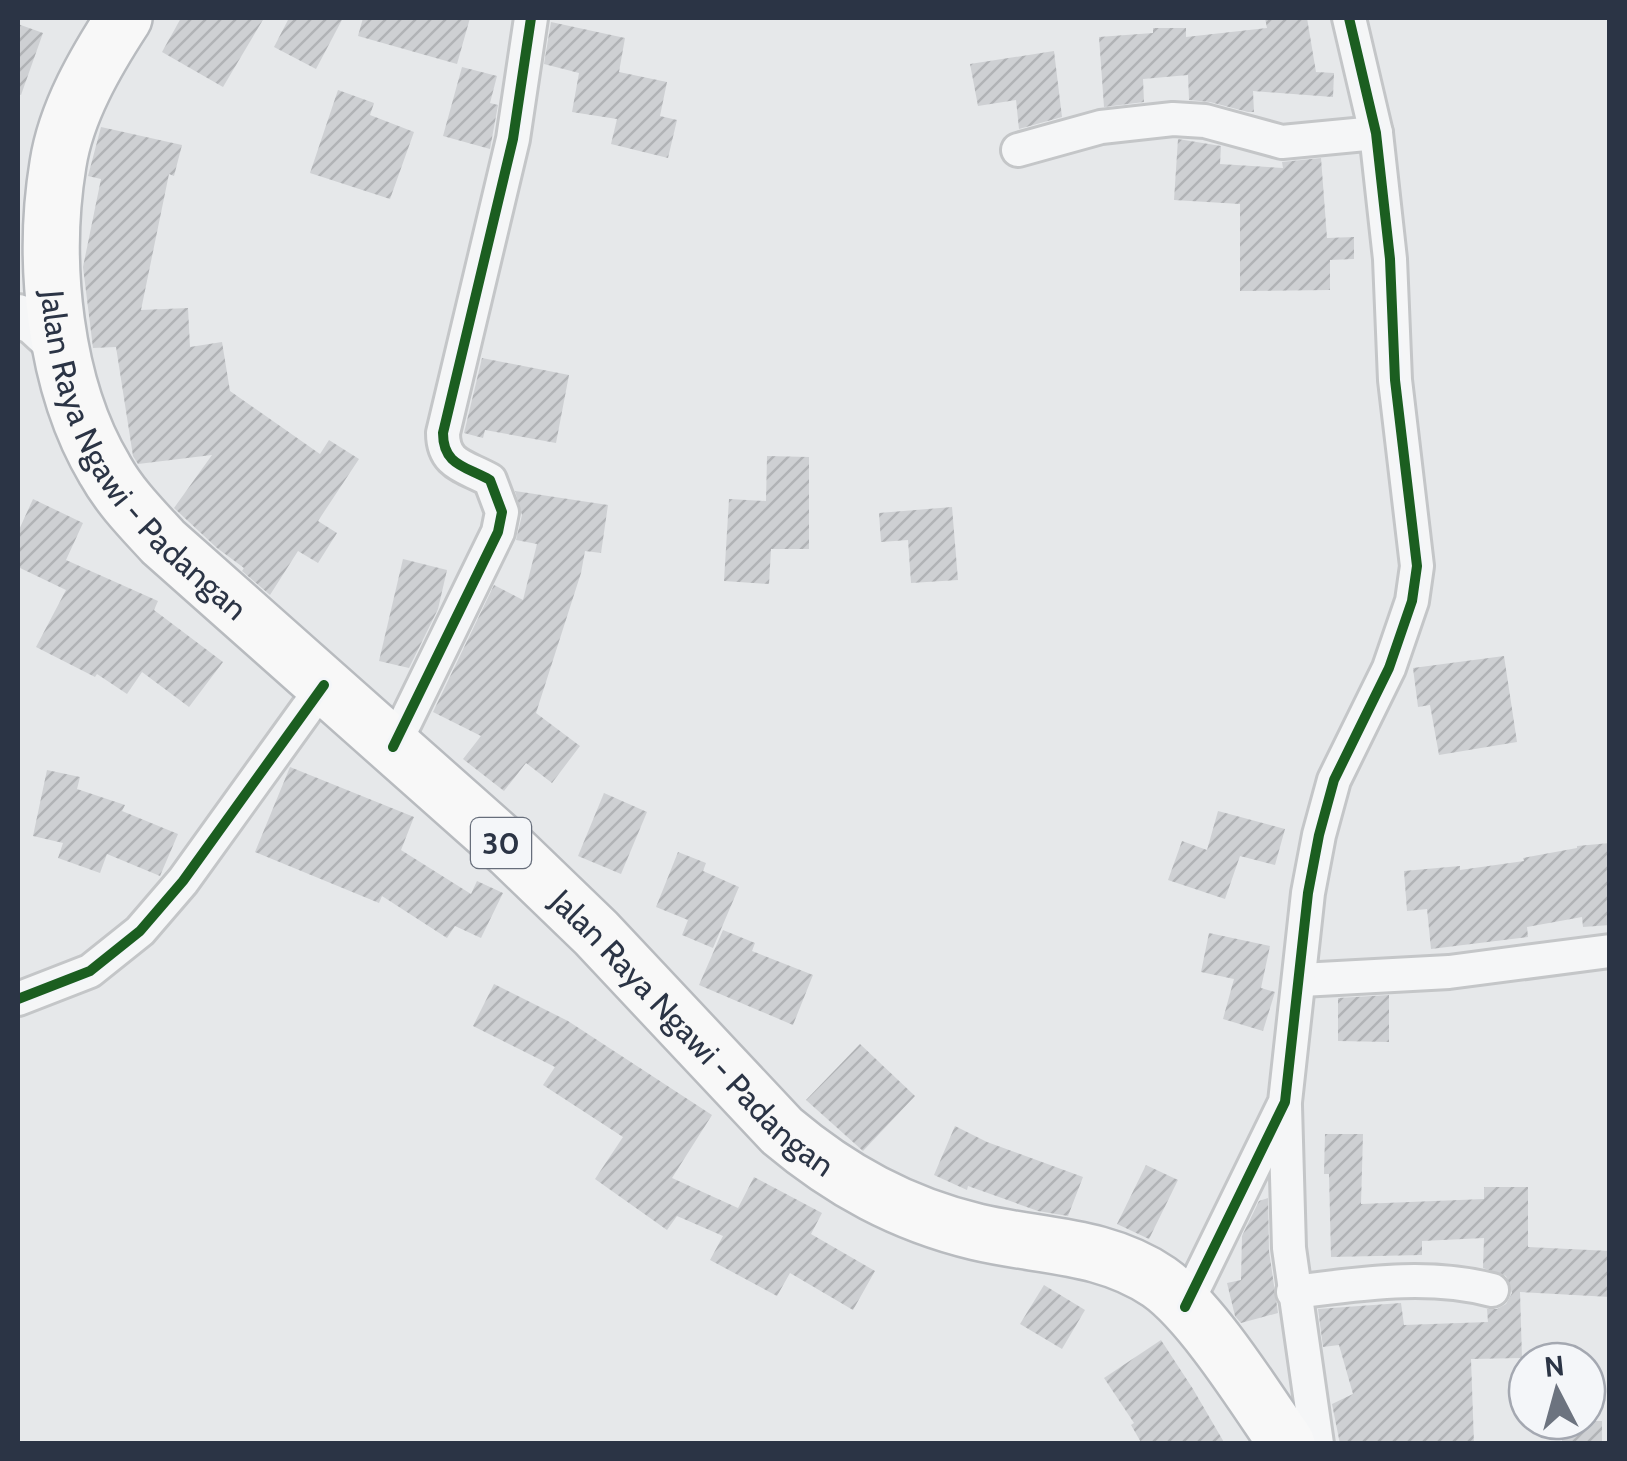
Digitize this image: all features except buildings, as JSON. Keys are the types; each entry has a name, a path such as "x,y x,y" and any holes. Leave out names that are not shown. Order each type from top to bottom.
{"highway":[{"name":"Jalan Raya Ngawi - Padangan","path":"124,18 102,51 76,105 58,162 52,235 61,348 71,398 106,472 132,508 163,542 596,933 782,1131 842,1178 873,1195 977,1232 1086,1250 1116,1259 1162,1284 1186,1307 1287,1444"}],"street":[{"path":"394,747 483,565 502,512 490,480 449,459 443,450 442,433 512,139 531,18"},
{"path":"1317,1444 1293,1292 1285,1102 1308,893 1334,780 1389,668 1412,601 1418,566 1396,380 1390,259 1376,133 1349,18"},
{"path":"1018,150 1101,127 1173,119 1205,120 1282,142 1376,133"},
{"path":"18,316 34,324 61,348"},
{"path":"18,999 90,971 140,931 182,881 324,685"},
{"path":"1301,980 1449,972 1610,951"},
{"path":"1186,1307 1285,1102"},
{"path":"1293,1292 1426,1280 1462,1282 1492,1290"}],"cycle path":[{"path":"393,747 498,532 502,512 490,480 451,458 443,433 513,139 531,18"},
{"path":"1185,1307 1285,1102 1308,893 1319,835 1334,780 1389,668 1412,601 1417,566 1395,380 1390,259 1376,133 1349,18"},
{"path":"18,999 90,971 140,931 183,881 324,685"}]}
